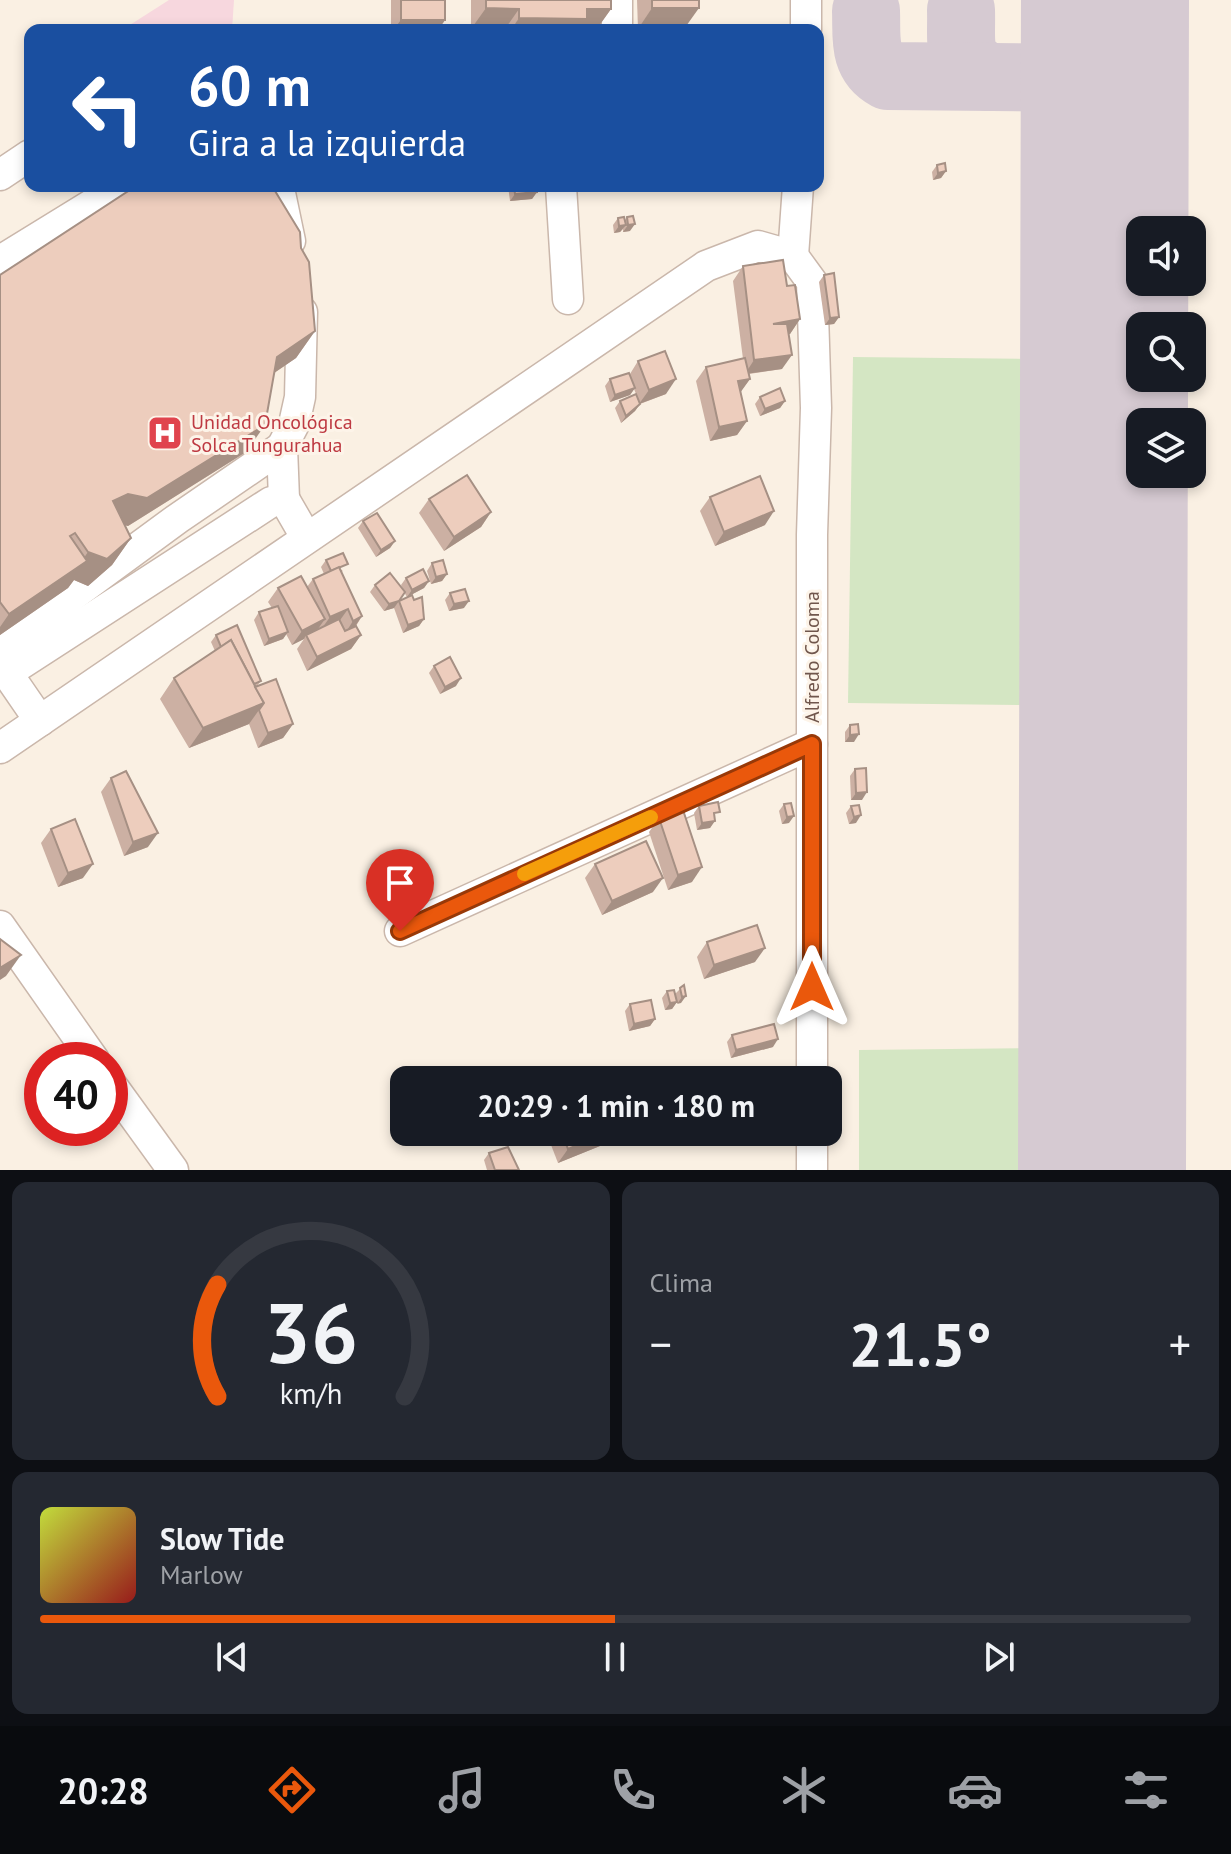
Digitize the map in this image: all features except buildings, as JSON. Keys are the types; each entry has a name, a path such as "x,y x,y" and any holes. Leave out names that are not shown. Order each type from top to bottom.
{"street":[{"path":"617,0 617,24"},
{"path":"806,0 806,24"},
{"path":"0,175 24,159"},
{"path":"0,261 112,192"},
{"path":"2,661 282,447 294,424 300,397 302,314 279,192"},
{"path":"561,192 568,299"},
{"path":"0,748 706,266 758,246 793,256 798,192"},
{"name":"Alfredo Coloma","path":"793,256 812,282 816,408 812,1066"},
{"path":"282,447 284,499 306,537"},
{"path":"2,661 261,507 284,499"},
{"path":"2,661 40,721"},
{"path":"400,931 812,744"},
{"path":"0,926 81,1042"},
{"path":"128,1111 164,1166"},
{"path":"812,1146 812,1170"}],"shaded area":[{"path":"169,0 234,0 232,24 131,24"}],"green space":[{"path":"853,357 1032,359 1027,705 848,703"},
{"path":"1051,1048 1052,1170 859,1170 859,1050"}],"taxiway":[{"path":"961,10 962,50 970,64 987,77"},
{"path":"866,11 870,56 888,76 1105,78"}],"runway":[{"path":"1102,1170 1105,0"}],"slow traffic":[{"path":"524,874 651,817"}],"place":[{"name":"Unidad Oncológica Solca Tungurahua","path":"165,433"}],"route":[{"path":"400,931 812,744 812,987"}]}
